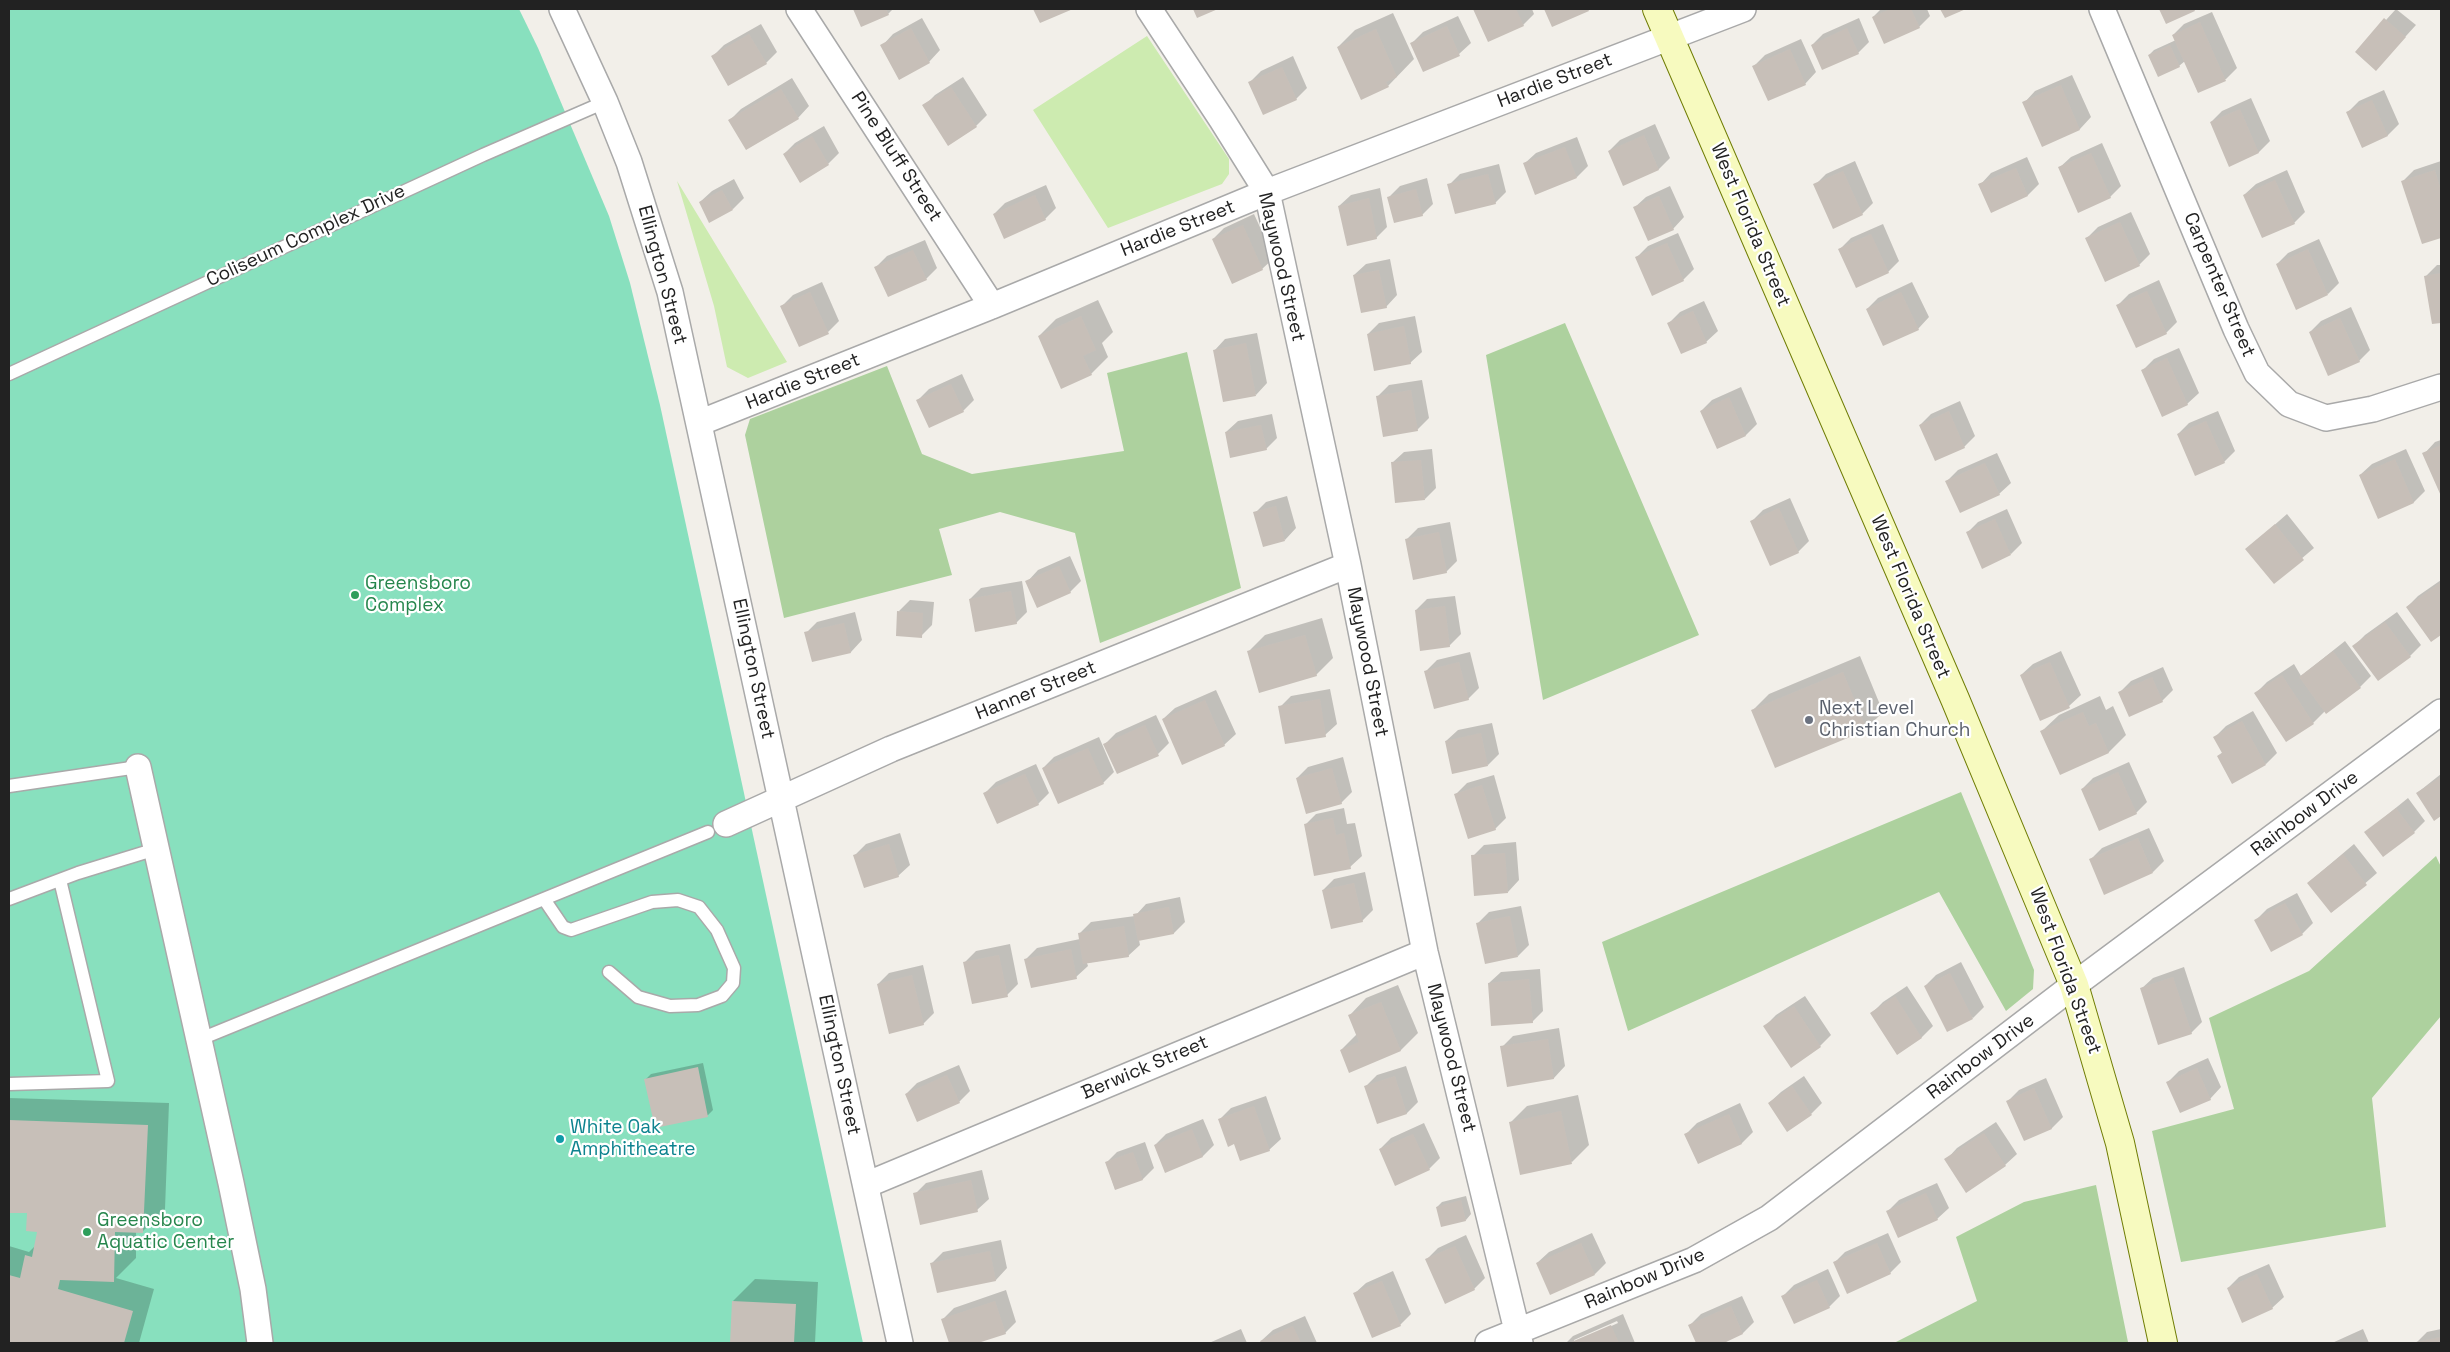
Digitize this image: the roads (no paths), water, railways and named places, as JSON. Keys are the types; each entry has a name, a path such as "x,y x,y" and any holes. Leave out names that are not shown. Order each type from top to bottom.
{"main road":[{"name":"West Florida Street","path":"1657,9 2040,900 2074,985 2098,1060 2120,1143 2163,1343"}],"street":[{"name":"Ellington Street","path":"562,9 605,102 641,198 670,292 900,1343"},
{"name":"Pine Bluff Street","path":"800,9 992,306"},
{"name":"Maywood Street","path":"1149,9 1267,192 1348,565 1425,952 1519,1337"},
{"name":"Hardie Street","path":"699,423 992,306 1267,192 1743,9"},
{"name":"Carpenter Street","path":"2102,9 2236,329 2257,373 2289,404 2326,418 2373,409 2441,387"},
{"name":"Hanner Street","path":"717,828 891,749 1348,565"},
{"name":"Rainbow Drive","path":"1488,1343 1519,1337 1694,1260 1769,1218 2074,985 2441,712"},
{"path":"138,767 241,1231 253,1289 260,1343"},
{"name":"Berwick Street","path":"866,1185 1425,952"}],"lane":[{"name":"Coliseum Complex Drive","path":"9,374 483,155 605,102"},
{"path":"9,786 138,767"},
{"path":"198,1040 717,828"},
{"path":"9,899 60,880 156,849"},
{"path":"9,1084 108,1081 60,880"},
{"path":"544,899 563,927 571,930 652,902 678,900 699,907 717,930 734,968 733,983 722,996 698,1005 670,1006 638,997 609,972"}],"place":[{"name":"Greensboro Complex","path":"355,595"},
{"name":"Next Level Christian Church","path":"1809,720"},
{"name":"White Oak Amphitheatre","path":"560,1139"},
{"name":"Greensboro Aquatic Center","path":"87,1232"}]}
